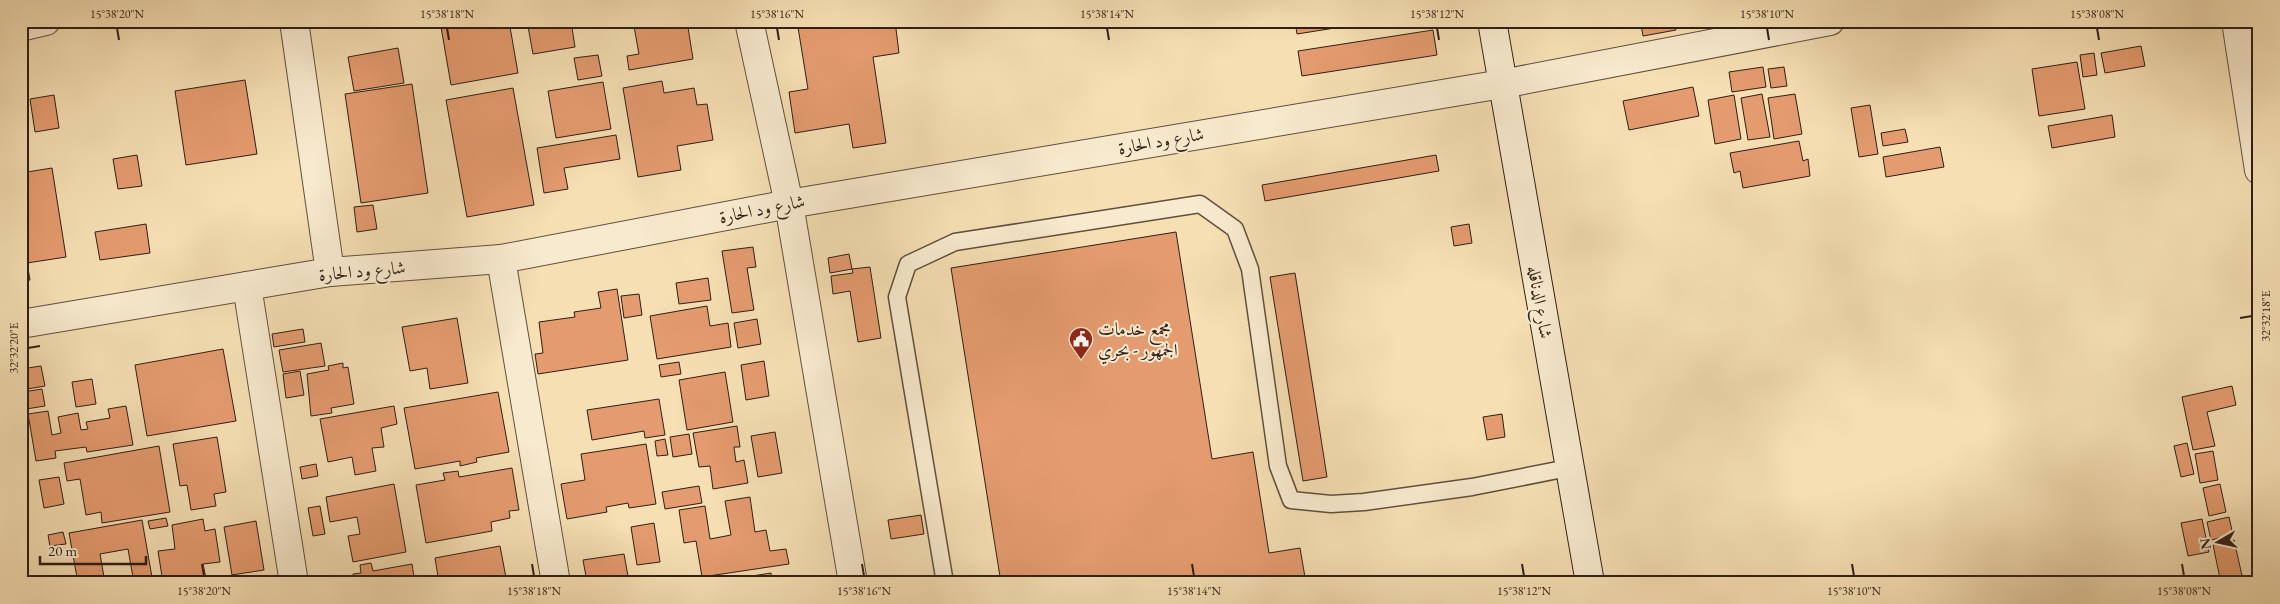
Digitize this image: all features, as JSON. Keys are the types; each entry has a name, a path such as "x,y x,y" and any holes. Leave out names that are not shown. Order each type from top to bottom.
{"street":[{"path":"21,27 46,21"},
{"path":"294,21 330,272"},
{"path":"750,21 789,204 853,583"},
{"name":"شارع الدناقله","path":"1492,21 1568,468 1590,583"},
{"name":"شارع ود الحارة","path":"21,324 330,272 501,259 789,204 1502,84 1830,21"},
{"path":"2236,21 2259,170"},
{"path":"501,259 556,583"},
{"path":"247,286 294,583"}],"lane":[{"path":"945,583 897,297 908,264 955,242 1200,204 1235,229 1250,269 1278,466 1291,500 1331,504 1364,502 1472,487 1568,468"}],"building":[{"path":"440,21 509,21 518,73 451,85"},
{"path":"527,21 571,21 575,47 533,54"},
{"path":"633,21 687,21 693,59 629,70 627,56 639,54"},
{"path":"797,21 895,21 899,53 873,57 886,143 853,148 849,124 795,133 789,92 808,89"},
{"path":"1295,21 1359,21 1360,24 1297,34"},
{"path":"1661,21 1674,21 1676,30 1643,36 1641,25"},
{"path":"1433,30 1437,55 1302,76 1298,51"},
{"path":"2141,46 2145,66 2105,73 2101,53"},
{"path":"398,48 404,83 354,91 348,57"},
{"path":"2094,53 2097,75 2083,77 2080,55"},
{"path":"598,55 602,76 578,80 574,58"},
{"path":"2077,62 2085,109 2039,116 2032,69"},
{"path":"1763,67 1766,87 1732,92 1729,72"},
{"path":"1784,67 1787,86 1771,88 1768,69"},
{"path":"245,80 257,154 186,165 175,91"},
{"path":"662,81 664,93 694,88 697,105 707,104 713,140 677,146 681,170 638,177 623,88"},
{"path":"603,82 611,129 556,138 548,91"},
{"path":"412,84 428,193 361,203 345,94"},
{"path":"1693,87 1699,116 1629,130 1623,101"},
{"path":"513,88 534,205 467,217 446,100"},
{"path":"1762,94 1770,137 1748,140 1741,98"},
{"path":"1795,94 1802,134 1774,139 1768,98"},
{"path":"54,95 59,128 35,132 30,99"},
{"path":"1734,95 1741,139 1715,144 1708,100"},
{"path":"1870,105 1878,154 1859,157 1851,108"},
{"path":"2112,115 2115,137 2052,148 2048,126"},
{"path":"1905,129 1908,142 1883,146 1881,133"},
{"path":"616,135 620,159 564,168 568,189 544,193 537,148"},
{"path":"1799,141 1803,161 1808,159 1810,176 1743,188 1740,171 1734,173 1730,153"},
{"path":"1940,147 1944,167 1886,177 1883,157"},
{"path":"137,155 142,186 118,189 113,159"},
{"path":"1436,155 1439,171 1265,201 1262,185"},
{"path":"52,168 66,257 27,263 30,280 21,282 21,173"},
{"path":"373,205 377,229 357,232 354,207"},
{"path":"146,224 150,253 100,260 95,232"},
{"path":"1469,224 1472,243 1454,246 1451,227"},
{"name":"مجمع خدمات الجمهور - بحري","path":"1176,232 1212,459 1253,452 1269,553 1300,548 1306,583 1001,583 951,268"},
{"path":"753,247 756,267 747,268 754,310 732,313 722,251"},
{"path":"849,254 852,269 830,273 828,258"},
{"path":"870,267 881,338 858,342 850,291 833,294 831,276 853,273 852,269"},
{"path":"1295,273 1327,477 1303,481 1270,277"},
{"path":"708,278 711,300 679,304 676,283"},
{"path":"617,289 628,360 538,374 535,354 543,353 539,322 575,317 574,312 601,308 598,292"},
{"path":"639,294 642,315 624,318 621,296"},
{"path":"707,306 710,326 728,323 731,347 657,359 650,316"},
{"path":"457,318 468,383 430,389 427,368 410,371 402,327"},
{"path":"757,319 761,344 738,348 734,323"},
{"path":"303,329 305,342 274,347 272,334"},
{"path":"321,343 325,366 283,372 279,350"},
{"path":"223,349 236,421 147,436 135,365"},
{"path":"764,361 769,396 746,400 741,365"},
{"path":"679,362 681,374 661,377 659,365"},
{"path":"343,363 343,368 348,367 354,404 331,408 332,413 311,416 307,374 329,370 328,366"},
{"path":"41,366 45,386 21,390 21,369"},
{"path":"300,371 304,395 286,398 283,374"},
{"path":"725,372 733,422 687,430 679,380"},
{"path":"92,379 96,404 76,407 72,382"},
{"path":"2232,386 2236,405 2207,412 2215,446 2193,450 2182,397"},
{"path":"42,389 45,406 26,409 23,392"},
{"path":"498,392 509,452 476,458 477,462 460,466 460,461 415,469 404,408"},
{"path":"659,399 665,435 645,438 644,431 592,440 587,410"},
{"path":"126,406 133,445 87,452 86,447 55,451 56,458 36,461 28,414 48,411 52,435 61,433 58,417 78,413 81,430 88,429 86,422 110,418 108,409"},
{"path":"394,406 397,424 381,428 384,447 372,448 376,471 355,475 352,457 328,462 320,419"},
{"path":"1502,414 1505,437 1487,440 1483,417"},
{"path":"737,426 740,447 734,447 736,462 744,460 748,483 713,489 710,466 699,467 693,433"},
{"path":"775,432 782,473 758,477 751,436"},
{"path":"689,434 692,454 673,457 670,437"},
{"path":"217,437 226,492 214,494 216,506 191,510 187,485 180,486 173,444"},
{"path":"665,439 668,455 657,456 655,441"},
{"path":"2187,443 2194,474 2181,477 2174,446"},
{"path":"646,444 656,504 629,508 628,503 606,507 607,512 567,519 561,484 585,480 581,454"},
{"path":"159,446 170,512 102,523 101,512 86,515 80,479 67,481 64,463"},
{"path":"2213,451 2218,480 2200,483 2195,454"},
{"path":"316,464 318,476 302,479 300,467"},
{"path":"512,468 519,510 509,511 510,518 491,522 492,531 426,543 416,485 445,480 443,473 458,471 459,477"},
{"path":"59,477 64,504 44,508 39,480"},
{"path":"394,484 406,552 353,562 348,536 360,534 357,517 330,522 326,497"},
{"path":"2220,484 2226,512 2209,516 2203,488"},
{"path":"699,486 702,503 665,509 662,492"},
{"path":"750,497 755,532 766,530 770,551 786,549 789,564 702,577 696,541 684,543 679,510 705,506 710,539 731,535 725,501"},
{"path":"320,506 325,534 313,536 308,508"},
{"path":"921,515 924,534 891,539 888,520"},
{"path":"2229,517 2233,535 2211,540 2207,522"},
{"path":"166,518 168,526 150,529 148,521"},
{"path":"203,519 205,531 215,529 220,562 203,564 207,583 163,583 158,551 175,549 172,525"},
{"path":"2202,519 2209,552 2188,556 2181,523"},
{"path":"142,520 153,583 134,583 128,549 100,554 105,583 78,583 69,533"},
{"path":"256,521 264,570 232,575 224,527"},
{"path":"654,523 660,562 637,565 631,527"},
{"path":"63,532 66,544 50,546 48,535"},
{"path":"2234,540 2243,580 2221,583 2213,545"},
{"path":"500,546 507,583 439,583 435,558"},
{"path":"624,554 628,576 587,582 583,560"},
{"path":"371,563 373,571 412,564 415,583 336,583 354,580 353,574 361,573 360,565"},
{"path":"771,573 772,583 709,583"}],"place":[{"name":"مجمع خدمات الجمهور - بحري","path":"1081,360"}]}
